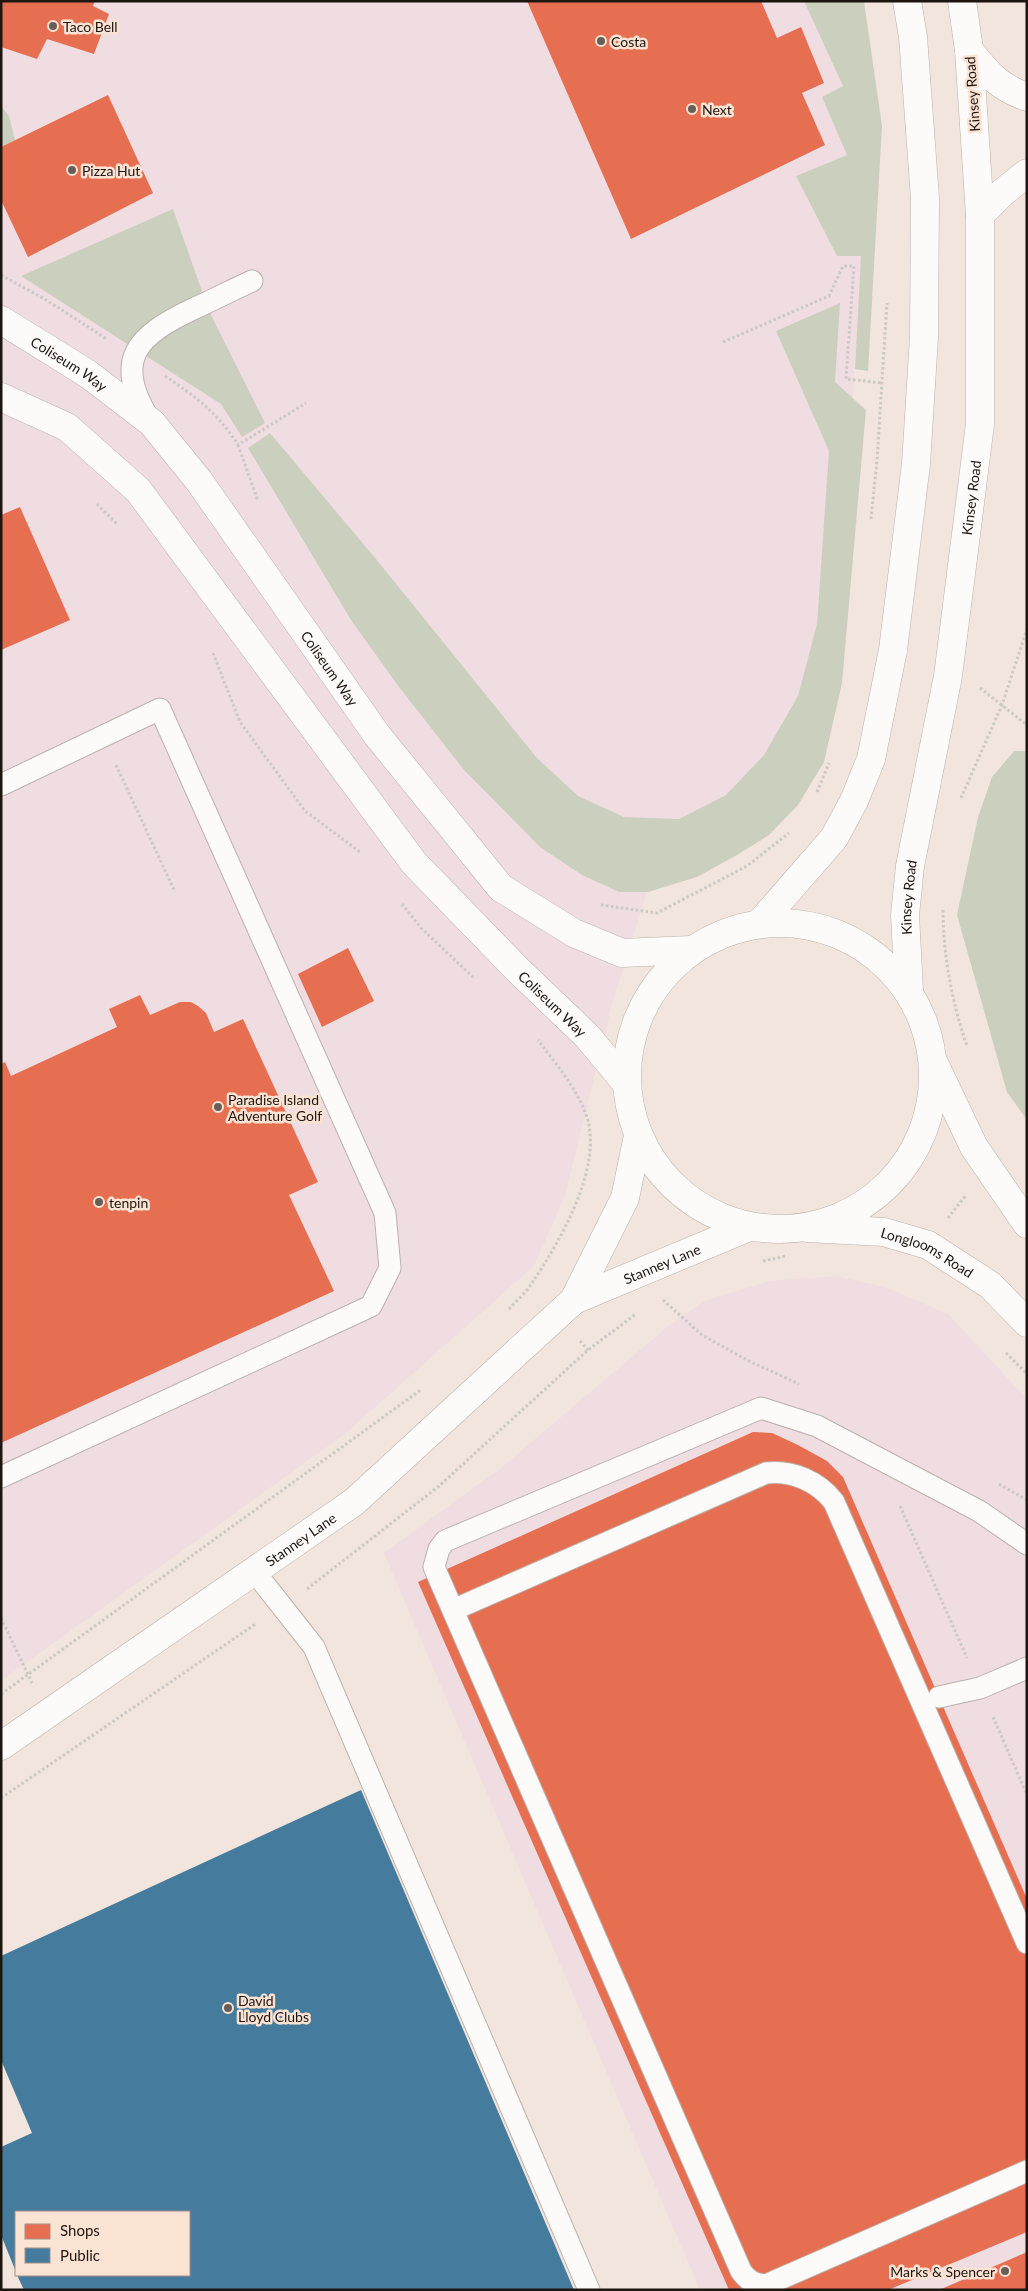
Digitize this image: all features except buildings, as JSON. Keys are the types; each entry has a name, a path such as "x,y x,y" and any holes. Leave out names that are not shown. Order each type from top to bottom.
{"main road":[{"path":"760,923 834,838 854,801 871,759 893,650 916,464 924,337 925,198 913,37 907,1"},
{"name":"Kinsey Road","path":"909,991 905,916 910,866 948,676 980,424 980,215 969,50 962,1"},
{"path":"969,50 992,78 1012,92 1027,97"},
{"path":"980,215 1002,193 1027,173"},
{"name":"Coliseum Way","path":"1,320 88,374 152,423 199,481 377,735 501,888 574,933 622,953 690,950"},
{"name":"Coliseum Way","path":"1,397 68,427 138,490 414,862 517,969 587,1036 626,1083"},
{"path":"933,1061 928,1116 903,1168 867,1203 807,1228 773,1230 748,1227 702,1209 666,1180 638,1136 629,1107 626,1083 636,1022 662,976 690,950 726,932 760,923 804,924 844,936 877,956 909,991 924,1022 933,1061 974,1146 1027,1224"},
{"name":"Stanney Lane","path":"574,1300 626,1198 638,1136"},
{"name":"Stanney Lane","path":"1,1746 354,1502 574,1300 748,1227"},
{"name":"Longlooms Road","path":"807,1228 884,1232 928,1246 990,1285 1027,1323"}],"lane":[{"path":"152,423 141,406 132,374 134,356 138,347 163,323 252,281"},
{"path":"1,785 160,709 385,1213 390,1268 371,1306 1,1477"},
{"path":"1027,1544 979,1511 816,1426 761,1408 445,1541 439,1548 434,1567 741,2271 747,2280 755,2284 766,2285 1027,2172"},
{"path":"453,1610 766,1472 781,1471 814,1484 827,1492 834,1502 1027,1943"},
{"path":"254,1571 314,1647 589,2290"},
{"path":"939,1697 980,1688 1027,1668"}],"path":[{"path":"723,342 830,296 843,266 854,266 846,379 883,383"},
{"path":"1,275 43,298 114,343"},
{"path":"870,529 883,383 887,296"},
{"path":"160,373 204,403 225,425 238,445 260,506"},
{"path":"238,445 306,403"},
{"path":"92,498 119,526"},
{"path":"960,801 1002,705 1027,629"},
{"path":"210,646 240,722 299,804 305,811 360,852 366,859"},
{"path":"948,676 978,686 1027,725"},
{"path":"103,736 175,892"},
{"path":"814,798 832,756"},
{"path":"595,904 657,913 746,866 800,825 834,838"},
{"path":"397,898 421,928 478,982"},
{"path":"943,908 947,958 954,998 970,1053"},
{"path":"504,1314 531,1285 561,1235 580,1191 588,1164 590,1140 588,1122 582,1103 534,1035"},
{"path":"928,1246 988,1166"},
{"path":"754,1263 790,1256"},
{"path":"658,1297 667,1293"},
{"path":"320,1580 439,1486 588,1350 643,1309"},
{"path":"999,1345 1027,1374"},
{"path":"1,1694 424,1387"},
{"path":"906,1474 896,1496 1027,1795"},
{"path":"1,1618 48,1715"},
{"path":"1,1798 246,1630"}],"shaded area":[{"path":"1,1 851,1 861,256 855,369 831,651 797,759 659,853 612,1004 565,1196 534,1266 345,1434 1,1681"},
{"path":"836,1276 885,1287 948,1314 1027,1399 1027,2290 700,2290 384,1553 501,1468 667,1327 704,1301 770,1281"}],"green space":[{"path":"804,1 864,1 882,126 868,371 855,369 861,256 837,256 796,176 847,155 822,97 843,86"},
{"path":"1,106 9,116 15,140 1,147"},
{"path":"173,209 209,311 265,423 242,437 221,404 21,276"},
{"path":"840,303 835,382 866,410 842,683 824,762 798,805 769,835 697,877 648,892 619,892 582,875 540,847 464,770 399,687 351,620 248,448 270,433 376,559 537,758 578,796 624,817 679,819 726,795 764,755 798,696 817,624 829,451 776,331"},
{"path":"1014,751 1027,751 1027,1120 1007,1092 957,915 978,817 992,777"}],"place":[{"name":"Taco Bell","path":"53,26"},
{"name":"Costa","path":"601,41"},
{"name":"Next","path":"692,109"},
{"name":"Pizza Hut","path":"72,170"},
{"name":"Paradise Island Adventure Golf","path":"218,1107"},
{"name":"tenpin","path":"99,1202"},
{"name":"David Lloyd Clubs","path":"228,2008"},
{"name":"Marks & Spencer","path":"1005,2271"}]}
